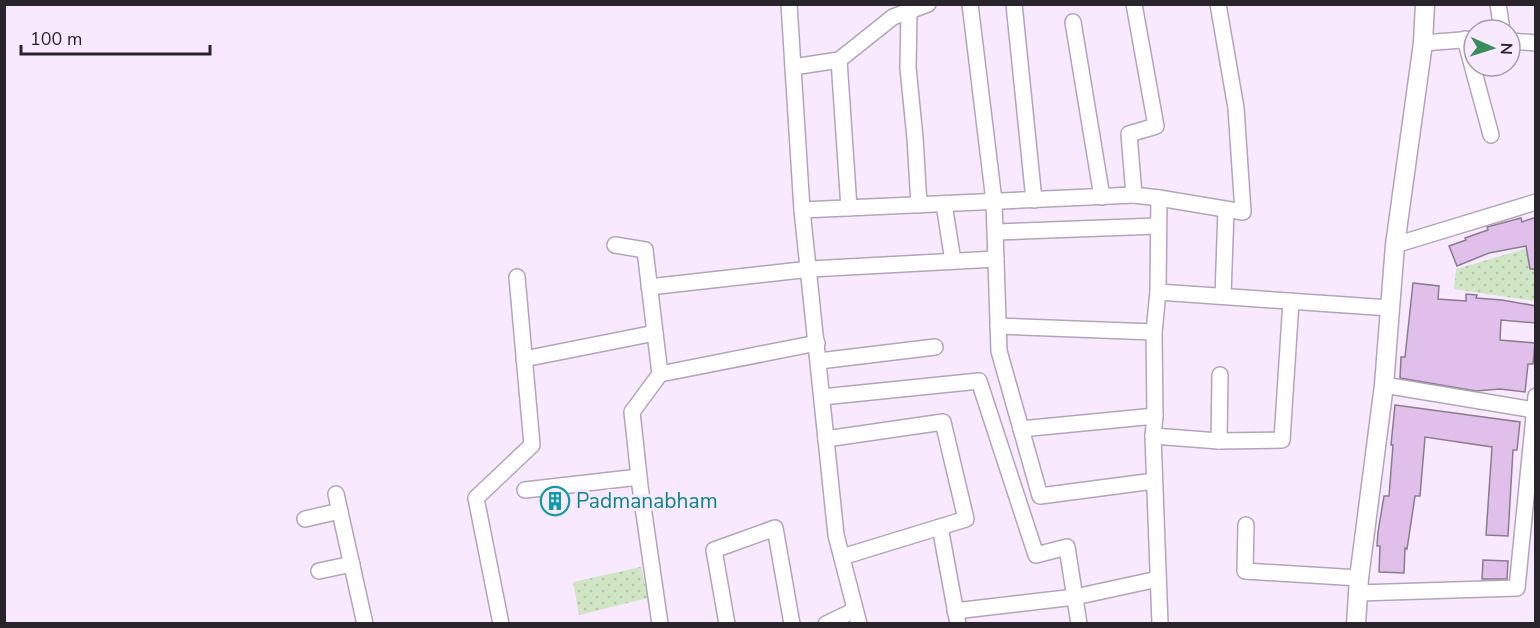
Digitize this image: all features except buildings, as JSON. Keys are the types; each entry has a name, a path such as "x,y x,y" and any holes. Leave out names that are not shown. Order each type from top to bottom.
{"street":[{"path":"789,4 802,210 810,269 836,535 857,617 825,624"},
{"path":"793,67 838,60 893,17 928,4"},
{"path":"970,4 994,201 999,351 1040,496 1154,481"},
{"path":"1014,4 1034,200"},
{"path":"1134,4 1156,126 1129,134 1134,195"},
{"path":"802,210 1134,195 1243,213 1236,108 1218,4"},
{"path":"1356,624 1358,585 1384,385 1395,245 1423,42 1425,4"},
{"path":"909,12 908,68 919,205"},
{"path":"1073,22 1102,197"},
{"path":"1423,42 1462,40"},
{"path":"838,60 849,208"},
{"path":"1479,78 1491,135"},
{"path":"1159,198 1153,436 1160,624"},
{"path":"1395,245 1536,202"},
{"path":"944,204 953,261"},
{"path":"1223,296 1226,210"},
{"path":"996,232 1157,226"},
{"path":"615,245 645,250 660,374"},
{"path":"649,287 810,269 996,259"},
{"path":"501,624 476,498 532,445 517,277"},
{"path":"1158,292 1390,308"},
{"path":"1153,436 1219,441 1282,440 1291,301"},
{"path":"998,326 1154,332"},
{"path":"524,359 655,333"},
{"path":"660,624 632,412 660,374 817,343"},
{"path":"819,361 935,346"},
{"path":"1219,441 1220,375"},
{"path":"822,397 979,381 1036,555 1067,547 1079,624"},
{"path":"1246,525 1245,571 1358,585 1517,588 1535,403 1384,385"},
{"path":"1021,429 1155,416"},
{"path":"826,439 943,422 966,519 842,557"},
{"path":"525,490 639,477"},
{"path":"336,494 363,623"},
{"path":"305,519 340,511"},
{"path":"940,527 957,617 1075,597 1158,579"},
{"path":"727,624 714,550 775,528 792,624"},
{"path":"319,571 352,564"}],"green space":[{"path":"1535,246 1535,301 1454,289 1456,269"},
{"path":"641,567 648,598 579,615 573,582"}],"place":[{"name":"Padmanabham","path":"555,501"}]}
